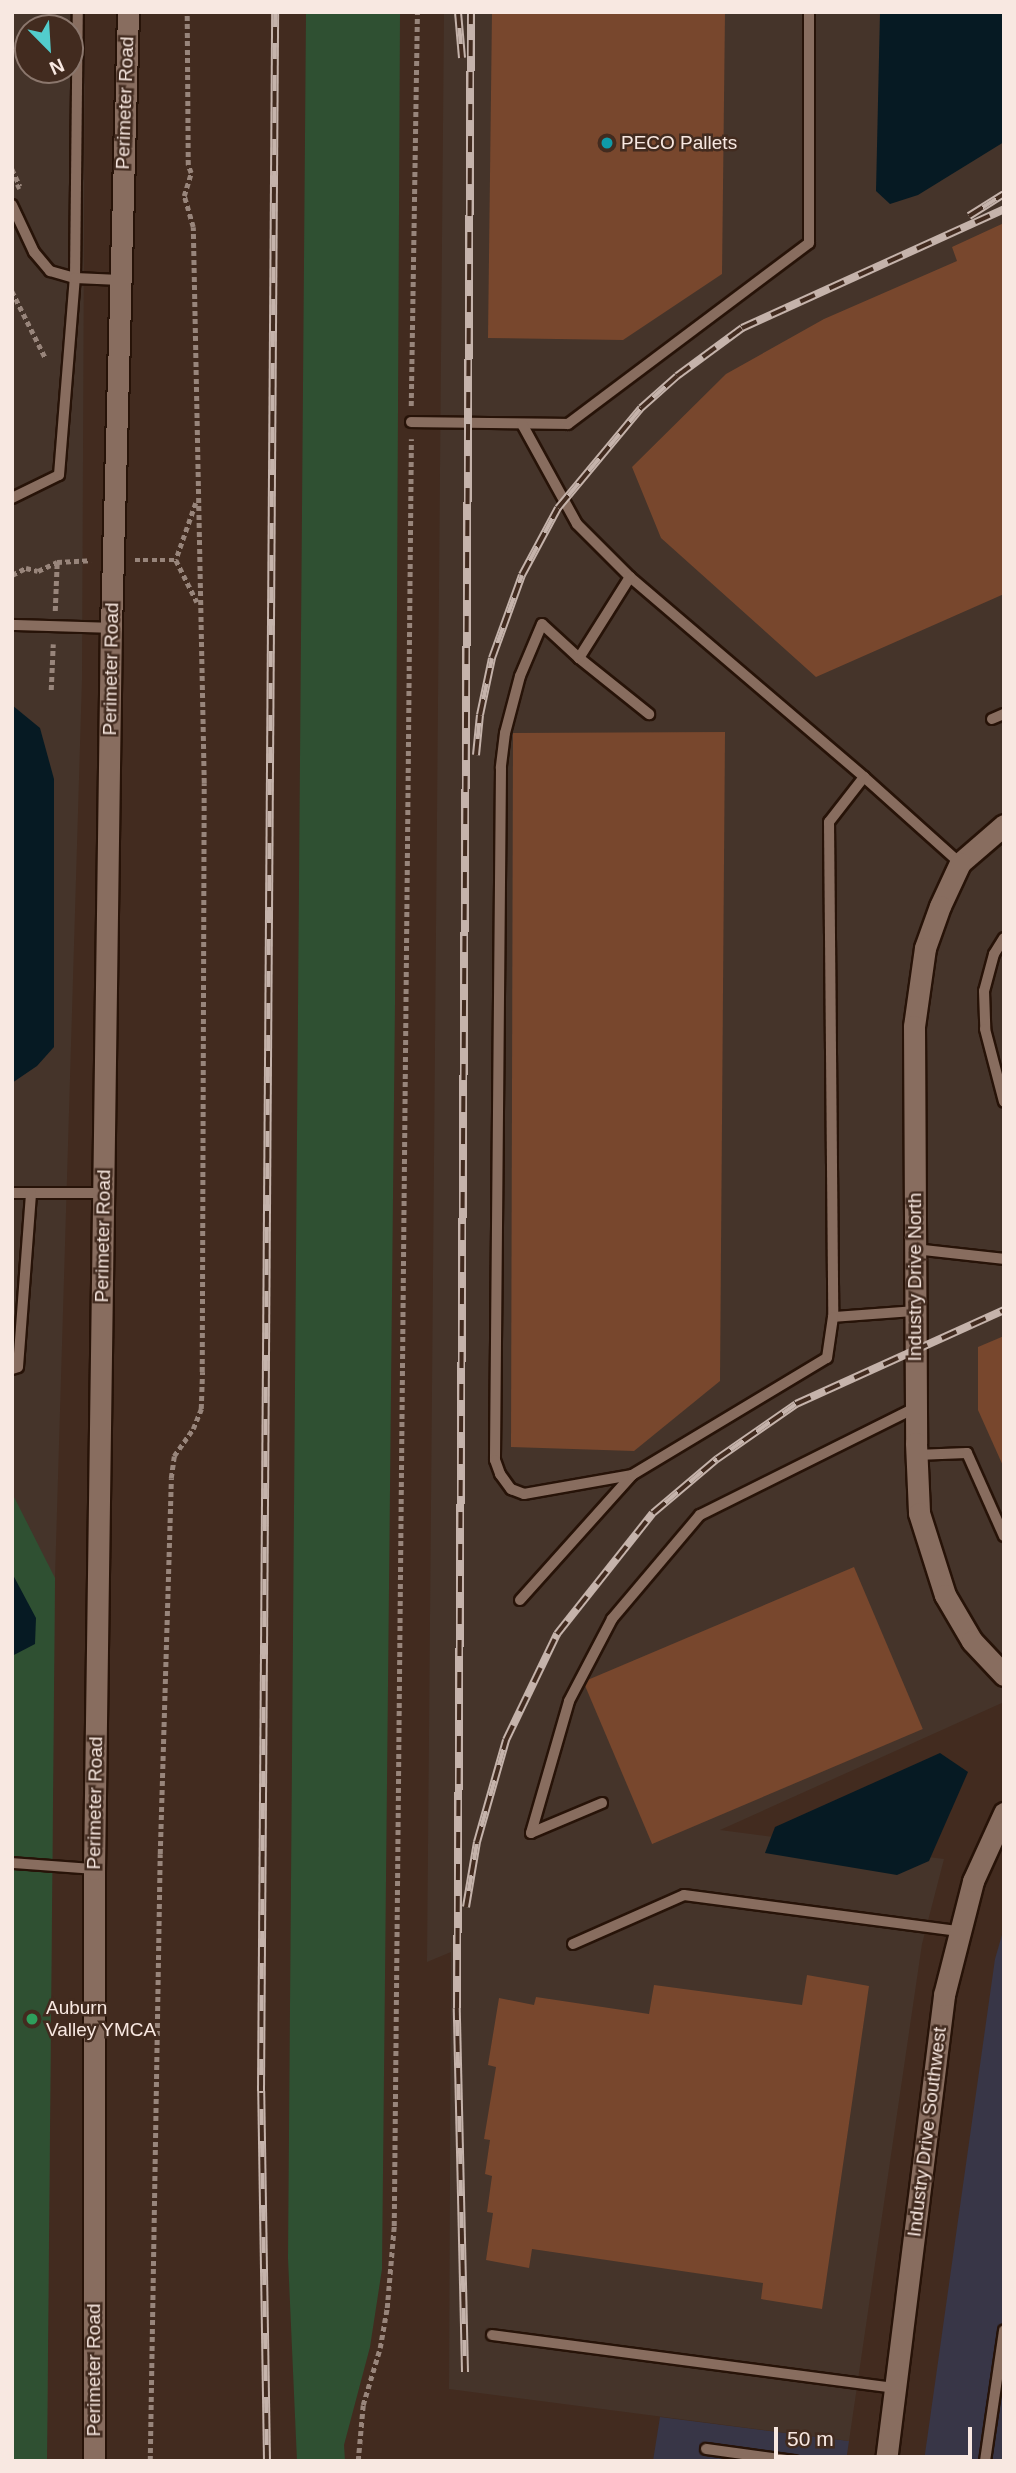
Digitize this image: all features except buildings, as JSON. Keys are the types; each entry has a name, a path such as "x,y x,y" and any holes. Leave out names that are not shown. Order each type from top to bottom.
{"street":[{"name":"Perimeter Road","path":"94,2461 94,1869 103,1193 111,628 128,12"},
{"path":"960,863 1004,825"},
{"name":"Industry Drive North","path":"960,863 929,936 917,996 915,1408 919,1513 944,1595 972,1641 1004,1675"},
{"name":"Industry Drive Southwest","path":"886,2461 944,1995 973,1881 1004,1813"}],"lane":[{"path":"12,498 59,475 75,278 78,12"},
{"path":"411,422 568,424 809,243 809,12"},
{"path":"12,205 34,252 50,271 75,278 120,280"},
{"path":"522,424 577,524 630,577 864,777 960,863"},
{"path":"579,658 630,577"},
{"path":"632,1475 524,1494 511,1489 500,1474 495,1460 500,768 505,733 520,676 541,624 649,714"},
{"path":"12,625 111,628"},
{"path":"992,719 1004,714"},
{"path":"520,1600 632,1475 827,1358 833,1317 829,822 864,777"},
{"path":"1004,938 994,954 984,991 985,1029 1004,1102"},
{"path":"12,1193 103,1193"},
{"path":"12,1369 18,1367 31,1193"},
{"path":"915,1249 1004,1259"},
{"path":"833,1317 915,1311"},
{"path":"602,1803 531,1833 569,1701 612,1619 700,1515 915,1408"},
{"path":"916,1455 967,1453 1004,1536"},
{"path":"12,1863 94,1869"},
{"path":"573,1944 684,1895 959,1931"},
{"path":"985,2461 1004,2330"},
{"path":"492,2335 895,2388"},
{"path":"706,2449 794,2461"}],"path":[{"path":"150,2461 160,1854 171,1478 174,1456 192,1429 201,1409 202,1372 205,932 193,227 184,196 191,173 188,165 187,12"},
{"path":"358,2461 363,2405 380,2348 387,2308 394,2226 417,12"},
{"path":"12,169 20,186 12,190"},
{"path":"12,291 46,359"},
{"path":"198,499 176,560 199,604"},
{"path":"12,575 26,569 38,571 57,562 176,560"}],"shaded area":[{"path":"12,12 85,12 82,679 55,1578 47,2461 12,2461"},
{"path":"444,12 1004,12 1004,1702 720,1830 944,1859 922,1944 849,2441 449,2389 451,1952 427,1962"},
{"path":"1004,1928 1004,2461 924,2461 995,1959"},
{"path":"660,2417 849,2441 846,2461 653,2461"}],"green space":[{"path":"306,12 400,12 395,1002 382,2269 370,2347 344,2445 345,2461 297,2461 288,2258"},
{"name":"Auburn Valley YMCA","path":"12,1493 55,1578 47,2461 12,2461"}],"water":[{"path":"880,12 1004,12 1004,142 918,195 890,204 876,191"},
{"path":"12,705 40,728 54,779 54,1047 37,1066 12,1083"},
{"path":"12,1573 36,1618 35,1644 12,1656"},
{"path":"940,1753 968,1772 929,1861 897,1875 765,1853 775,1827"}],"railway":[{"path":"267,2461 261,2091 275,12"},
{"path":"458,12 462,58"},
{"path":"465,2372 457,2008 471,12"},
{"path":"969,216 1004,194"},
{"path":"476,755 480,715 492,658 522,575 558,508 641,408 677,376 742,328 1004,209"},
{"path":"466,1907 477,1842 506,1740 557,1634 653,1513 717,1459 796,1404 1004,1310"}],"place":[{"name":"PECO Pallets","path":"607,143"},
{"name":"Auburn Valley YMCA","path":"32,2019"}]}
